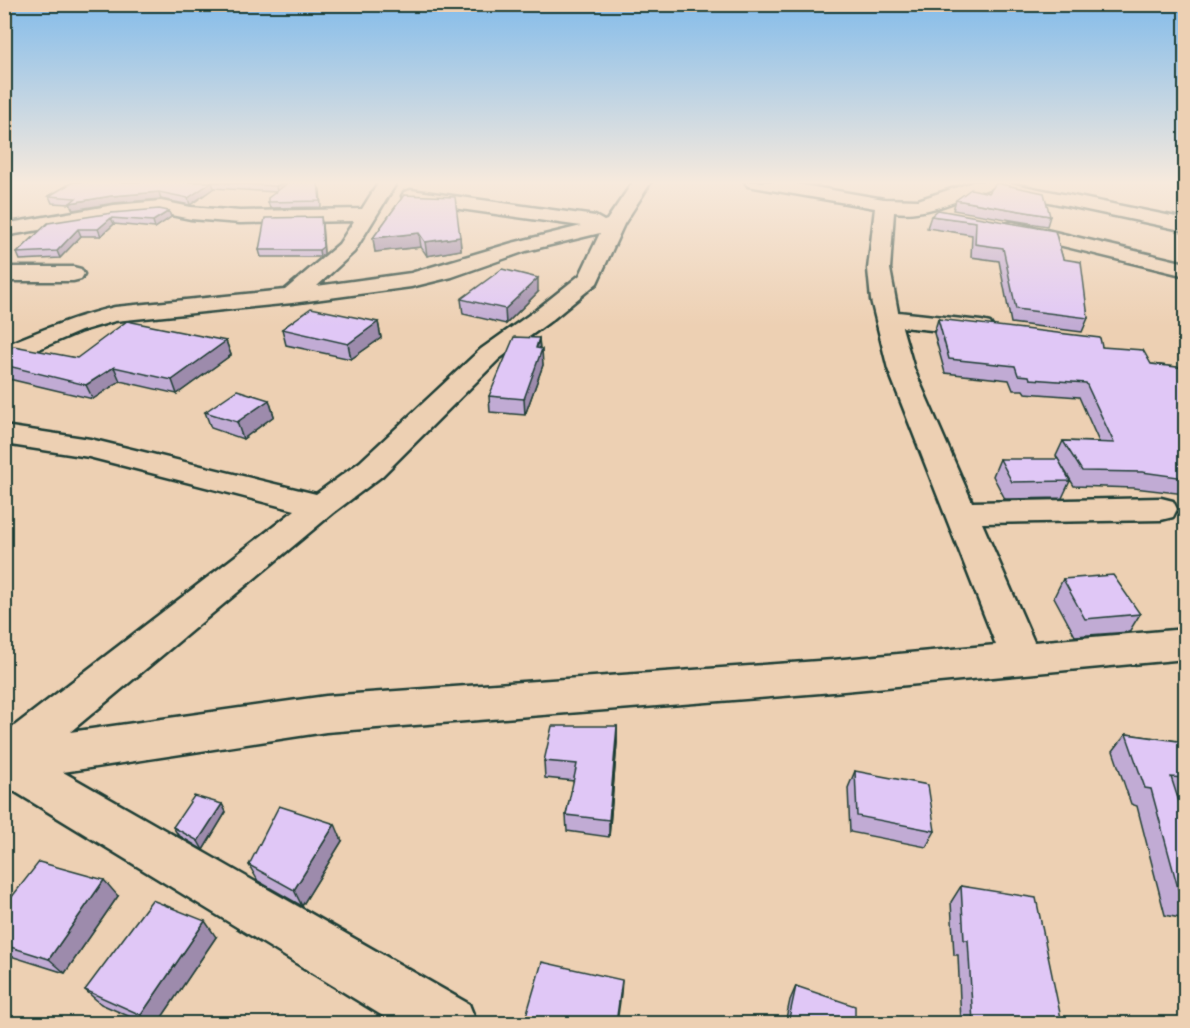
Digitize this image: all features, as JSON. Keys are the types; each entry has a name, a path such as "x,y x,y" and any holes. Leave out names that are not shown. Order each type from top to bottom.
{"street":[{"path":"292,296 347,248 358,230"},
{"path":"4,356 48,335 88,320 116,314 292,296 411,280 444,272 519,247 589,230"},
{"path":"4,761 321,506 371,469 490,354 544,315 589,278 611,230"},
{"path":"883,230 879,269 887,318 901,369 1021,658"},
{"path":"1024,230 1066,238 1133,258 1185,270"},
{"path":"1066,238 1085,230"},
{"path":"11,276 73,274"},
{"path":"887,318 1004,331"},
{"path":"4,435 90,448 321,506"},
{"path":"960,513 1161,509"},
{"path":"4,761 326,714 833,675 1185,644"},
{"path":"4,761 449,1023"}],"building":[{"path":"41,230 77,230 57,251 17,253"},
{"path":"263,230 322,230 323,247 319,250 259,250"},
{"path":"379,230 459,230 460,237 425,242 419,233 373,238"},
{"path":"976,230 1055,231 1063,259 1081,262 1088,318 1016,309 1003,248 975,244"},
{"path":"502,269 538,278 505,309 461,299"},
{"path":"311,308 378,322 348,344 282,329"},
{"path":"938,319 1100,338 1102,347 1143,350 1151,364 1185,368 1185,478 1142,472 1082,471 1063,441 1114,443 1086,383 1030,379 1029,376 1018,375 1015,366 949,359"},
{"path":"127,321 226,341 172,380 114,367 86,385 4,365 5,349 14,346 77,358"},
{"path":"514,337 539,338 536,348 542,349 524,399 489,396"},
{"path":"237,390 269,400 237,422 205,412"},
{"path":"1000,459 1058,459 1070,481 1012,482"},
{"path":"1113,575 1140,614 1085,619 1063,579"},
{"path":"552,726 617,726 609,820 566,815 577,764 544,761"},
{"path":"1126,734 1185,742 1185,778 1171,777 1185,820 1185,900 1181,899 1151,789 1145,788"},
{"path":"855,771 928,785 935,831 857,816"},
{"path":"194,796 222,804 198,841 173,827"},
{"path":"279,806 335,824 294,890 249,865"},
{"path":"39,862 104,880 49,959 4,945 4,907"},
{"path":"961,886 1036,898 1062,1023 973,1023 968,940 964,940"},
{"path":"152,900 205,921 141,1015 85,990"},
{"path":"542,962 622,980 616,1023 524,1023"},
{"path":"796,986 855,1006 855,1023 788,1023"}]}
